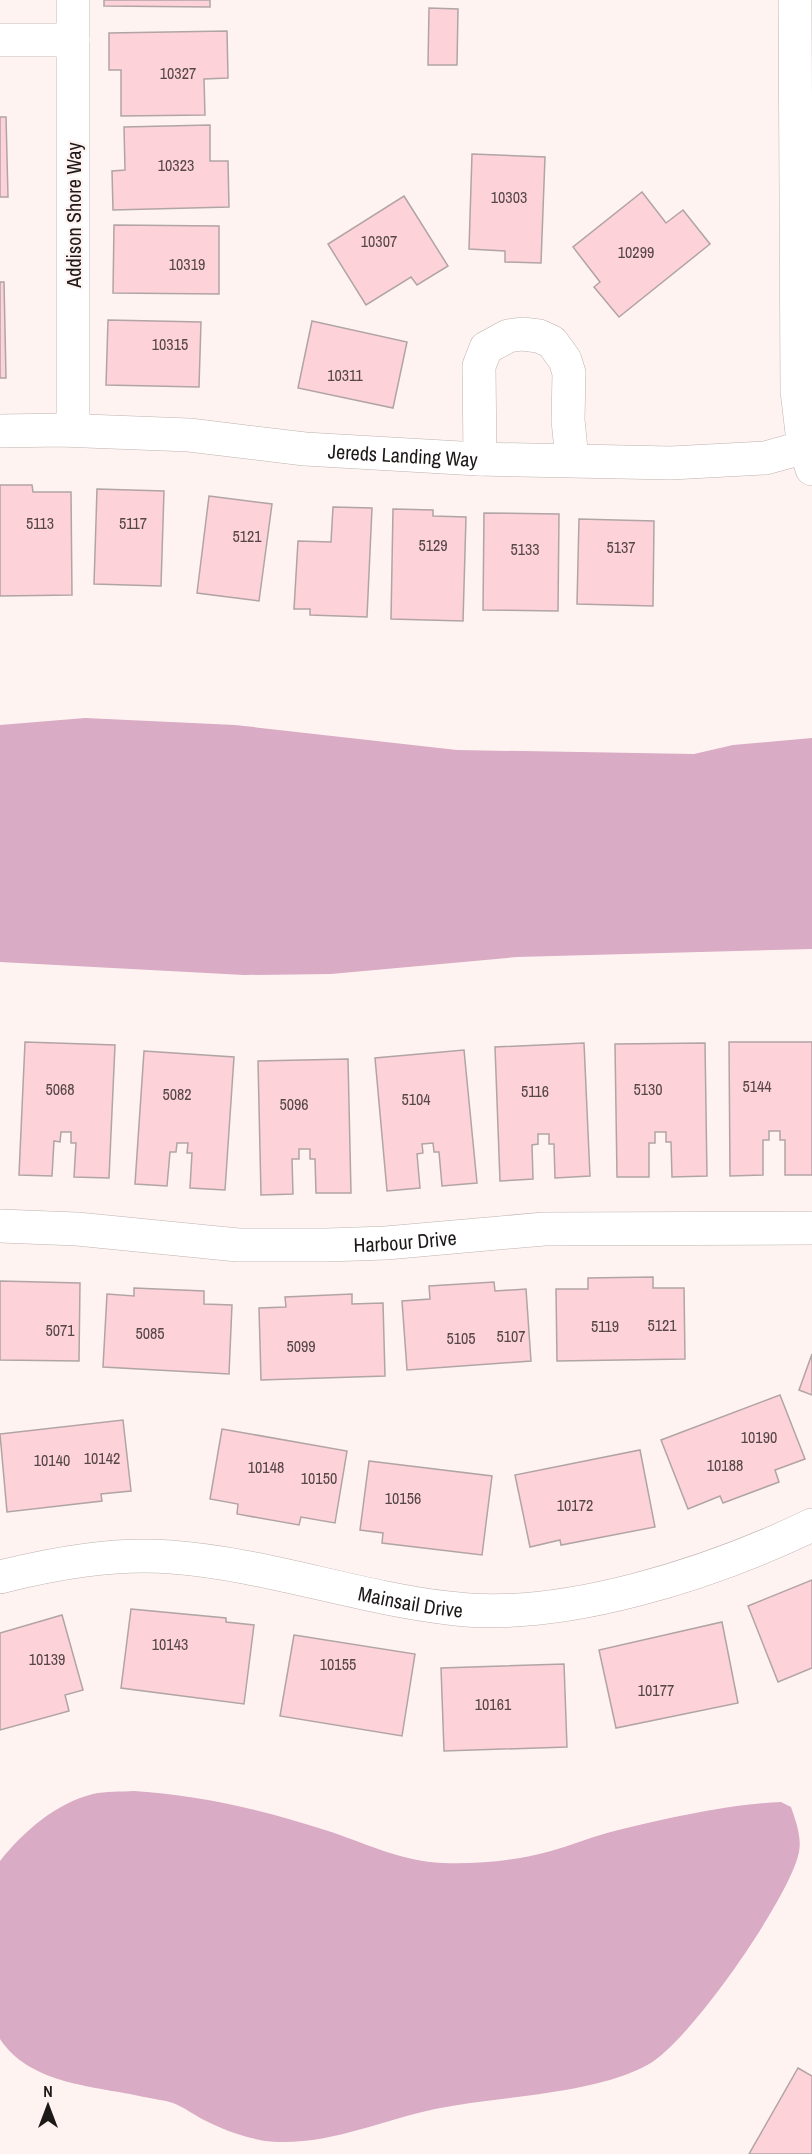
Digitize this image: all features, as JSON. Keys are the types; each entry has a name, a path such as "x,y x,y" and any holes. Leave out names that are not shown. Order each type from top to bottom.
{"street":[{"name":"Addison Shore Way","path":"73,0 74,430"},
{"path":"795,0 797,391 808,458"},
{"path":"0,40 73,40"},
{"path":"480,459 479,366 486,348 508,336 522,334 539,336 552,342 565,360 569,374 568,420 572,460"},
{"name":"Jereds Landing Way","path":"0,431 74,430 189,435 305,449 480,459 671,463 808,458"},
{"name":"Harbour Drive","path":"0,1226 77,1229 238,1245 386,1243 544,1229 812,1228"},
{"name":"Mainsail Drive","path":"0,1577 53,1564 107,1558 170,1557 220,1564 449,1609 494,1610 542,1606 615,1594 681,1577 761,1549 812,1525"}],"shaded area":[{"path":"85,718 235,725 457,750 694,754 733,745 812,738 812,949 517,957 331,974 244,975 0,962 0,725"},
{"path":"134,1791 183,1796 254,1810 325,1830 383,1851 428,1862 484,1862 524,1857 607,1833 671,1818 761,1803 781,1802 791,1807 800,1843 790,1877 757,1936 688,2028 667,2050 649,2064 602,2082 574,2088 435,2109 320,2139 271,2142 221,2128 170,2102 85,2086 46,2075 28,2066 0,2039 0,1861 30,1829 66,1804 93,1794"}],"building":[{"path":"104,0 210,0 210,7 104,6"},
{"path":"429,8 458,9 457,65 428,65"},
{"path":"227,31 228,78 204,79 205,115 121,116 121,70 109,70 109,33"},
{"path":"0,117 6,117 8,197 0,197"},
{"path":"210,125 210,161 228,161 229,207 113,210 112,171 125,170 124,127"},
{"path":"472,154 545,157 541,263 505,262 505,251 469,249"},
{"path":"642,192 666,223 683,210 710,244 619,317 594,287 600,282 573,247"},
{"path":"404,196 448,266 417,285 411,277 366,305 328,244"},
{"path":"114,225 219,226 219,294 113,293"},
{"path":"0,282 4,282 6,378 0,378"},
{"path":"108,320 201,322 199,387 106,385"},
{"path":"312,321 407,342 393,408 298,388"},
{"path":"0,485 32,485 33,492 71,492 72,595 0,596"},
{"path":"97,489 164,491 161,586 94,584"},
{"path":"209,496 272,504 259,601 197,593"},
{"path":"333,507 372,508 367,617 310,615 310,609 294,609 298,541 331,542"},
{"path":"393,509 433,510 433,516 466,517 463,621 391,619"},
{"path":"484,513 559,514 558,611 483,610"},
{"path":"579,519 654,521 653,606 577,604"},
{"path":"25,1042 115,1045 109,1178 74,1177 76,1143 71,1143 71,1132 61,1132 60,1142 54,1141 52,1176 19,1175"},
{"path":"729,1042 812,1042 812,1175 785,1175 785,1140 780,1140 780,1131 769,1131 769,1140 763,1140 763,1175 730,1176"},
{"path":"584,1043 590,1176 555,1178 554,1144 549,1144 549,1134 538,1134 538,1144 532,1145 533,1179 500,1181 495,1047"},
{"path":"705,1043 707,1176 672,1177 671,1142 666,1142 666,1132 655,1132 655,1143 649,1143 649,1177 617,1177 615,1044"},
{"path":"464,1050 477,1183 442,1186 439,1152 434,1152 433,1143 422,1144 423,1153 417,1154 420,1188 387,1191 375,1058"},
{"path":"144,1051 234,1057 225,1190 190,1188 192,1153 187,1153 188,1143 177,1143 176,1152 170,1152 167,1186 135,1184"},
{"path":"348,1059 351,1193 316,1193 315,1159 310,1159 310,1149 299,1149 299,1159 292,1159 293,1194 261,1195 258,1061"},
{"path":"653,1277 653,1288 684,1288 685,1359 557,1361 556,1289 588,1289 588,1278"},
{"path":"0,1281 80,1283 79,1361 0,1360"},
{"path":"494,1282 495,1291 526,1289 531,1361 407,1370 402,1301 430,1299 429,1286"},
{"path":"134,1288 204,1291 204,1304 232,1305 229,1374 103,1367 107,1294 134,1296"},
{"path":"352,1294 352,1304 383,1303 385,1376 261,1380 259,1308 286,1307 285,1297"},
{"path":"812,1354 812,1395 799,1390"},
{"path":"780,1395 805,1459 775,1470 779,1482 723,1503 720,1496 688,1509 661,1440"},
{"path":"123,1420 131,1491 101,1494 102,1501 7,1512 0,1434"},
{"path":"222,1429 347,1451 335,1523 301,1517 299,1525 237,1514 238,1504 210,1499"},
{"path":"640,1450 655,1527 561,1545 560,1540 530,1547 515,1475"},
{"path":"369,1461 492,1476 482,1555 382,1543 383,1533 360,1530"},
{"path":"812,1580 812,1668 778,1682 748,1606"},
{"path":"131,1609 226,1618 226,1622 254,1625 244,1704 121,1688"},
{"path":"62,1615 83,1690 65,1695 69,1711 0,1730 0,1633"},
{"path":"722,1622 738,1703 616,1728 599,1650"},
{"path":"294,1635 415,1654 402,1736 280,1716"},
{"path":"564,1664 567,1747 444,1751 441,1668"},
{"path":"798,2068 812,2076 812,2154 749,2154"}]}
